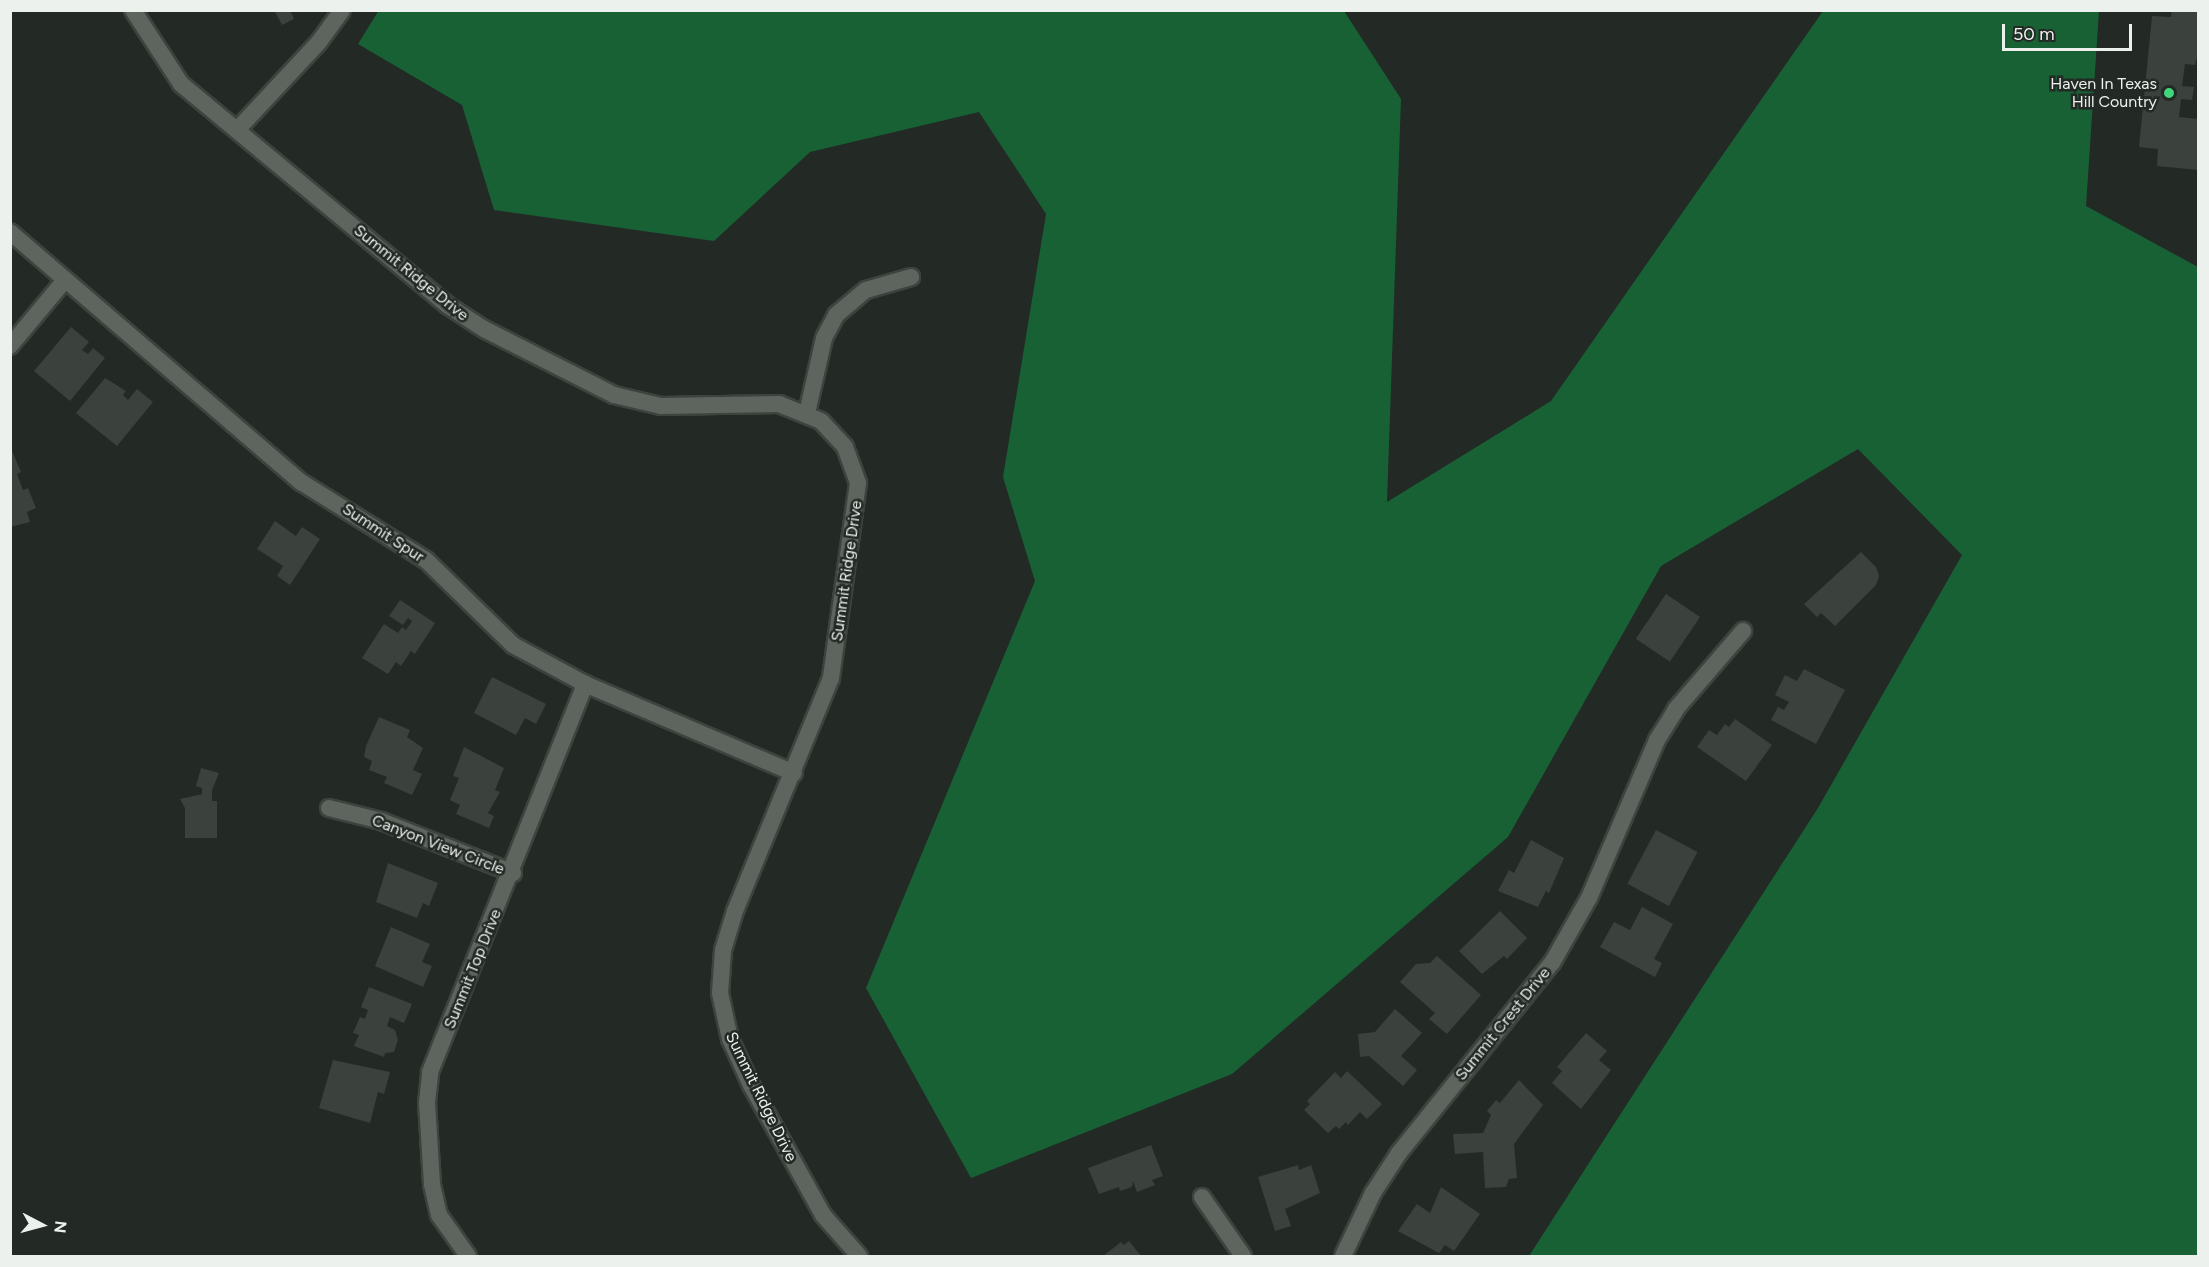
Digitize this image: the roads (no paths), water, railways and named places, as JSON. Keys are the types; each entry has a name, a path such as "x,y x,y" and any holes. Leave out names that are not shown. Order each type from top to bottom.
{"street":[{"name":"Summit Ridge Drive","path":"133,10 181,84 447,305 569,375 614,395 661,406 779,404 807,413 821,421 846,447 858,483 831,678 728,930 720,971 720,993 730,1040 751,1085 823,1215 859,1257"},
{"path":"237,130 319,42 342,10"},
{"name":"Summit Spur","path":"10,232 301,482 426,560 513,645 585,684 794,773"},
{"path":"807,413 821,349 836,315 866,290 911,277"},
{"path":"10,346 65,280"},
{"name":"Summit Crest Drive","path":"1343,1257 1373,1193 1399,1153 1552,963 1589,898 1656,740 1676,708 1743,632"},
{"name":"Summit Top Drive","path":"468,1257 439,1215 434,1194 428,1143 430,1072 513,873 585,684"},
{"name":"Canyon View Circle","path":"329,808 381,821 513,873"},
{"path":"1202,1197 1242,1257"}],"place":[{"name":"Haven In Texas Hill Country","path":"2169,93"}]}
